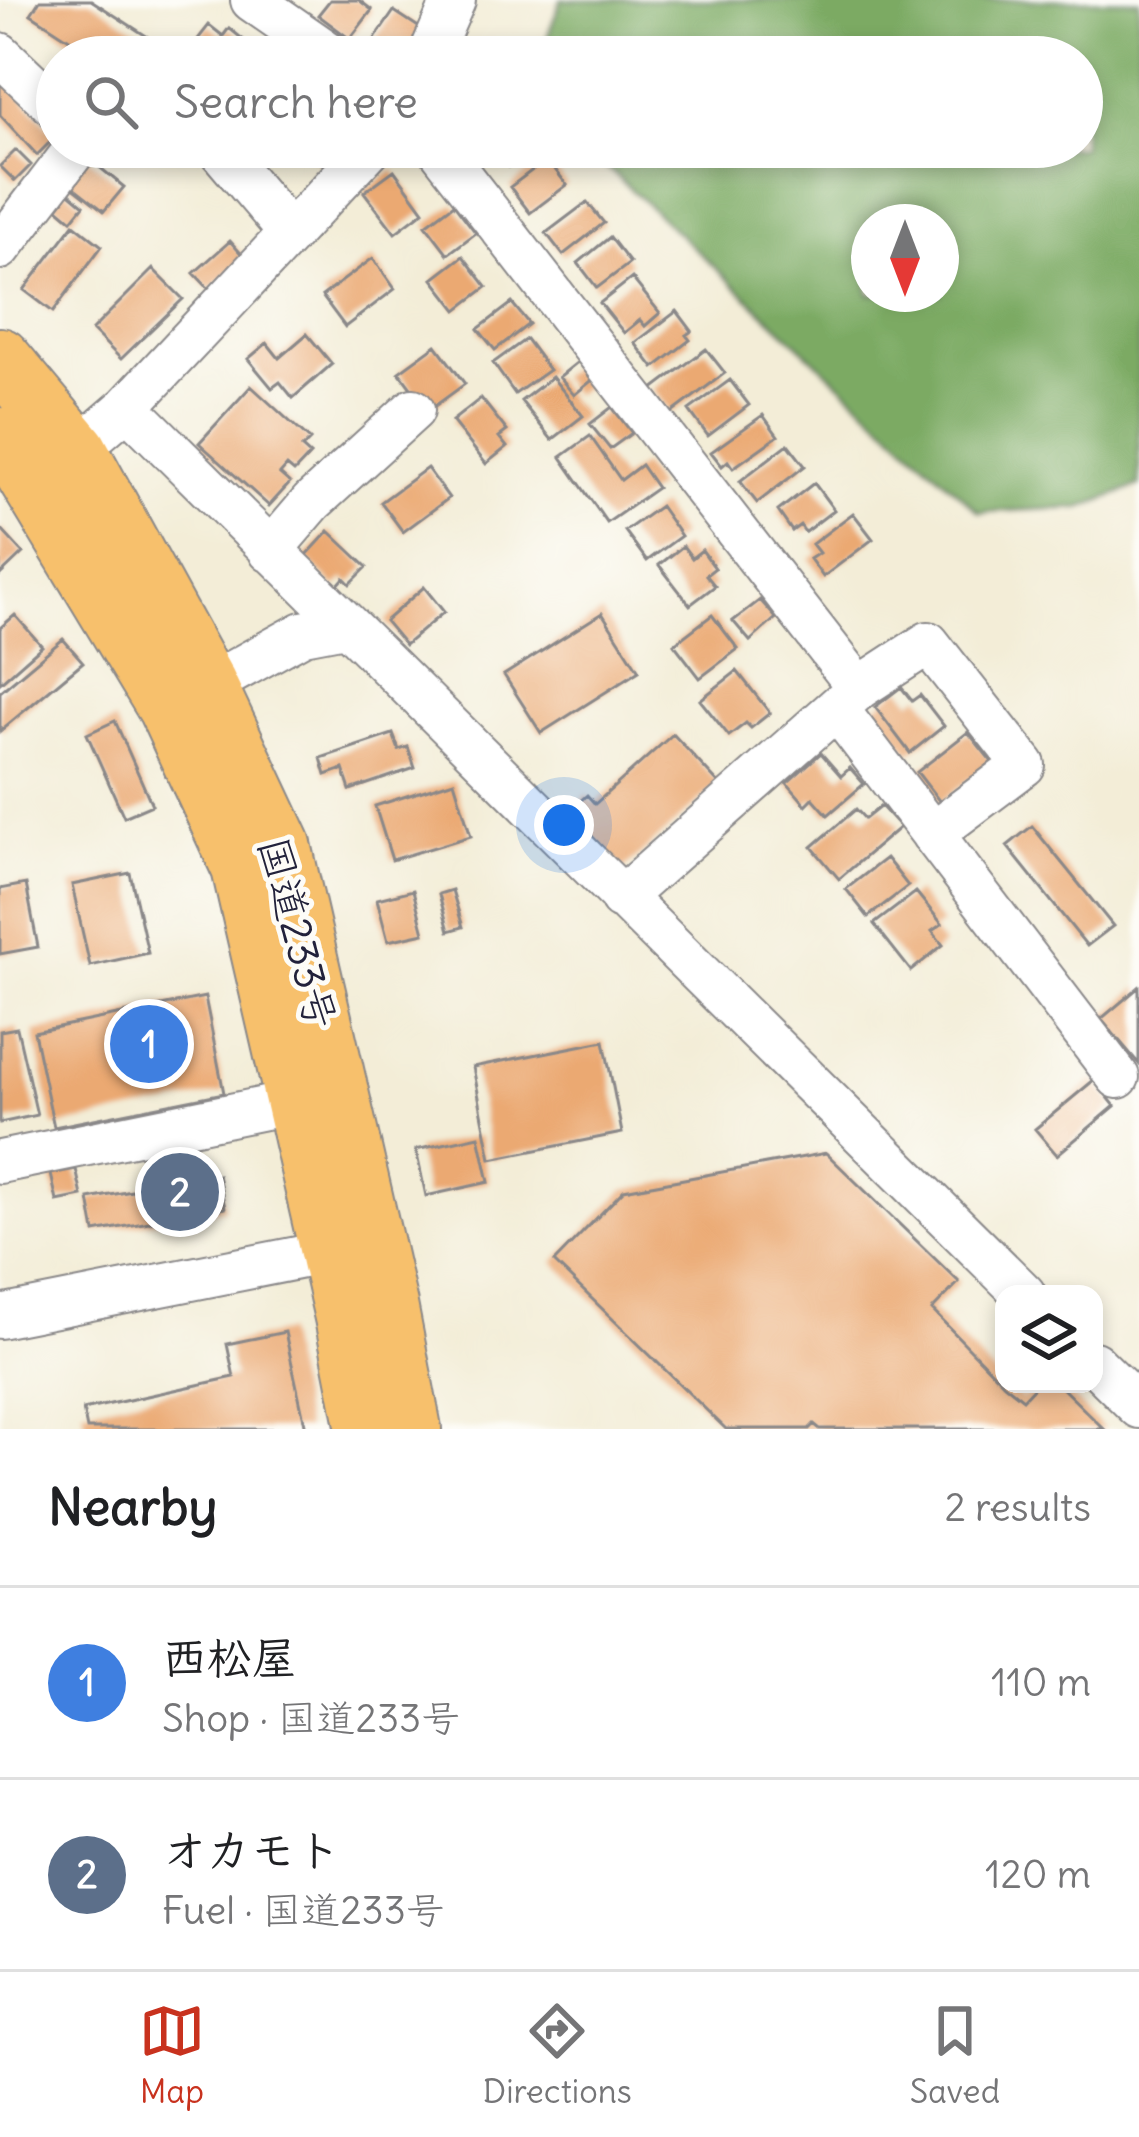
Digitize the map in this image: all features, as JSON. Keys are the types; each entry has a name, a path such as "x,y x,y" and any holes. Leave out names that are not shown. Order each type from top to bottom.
{"highway":[{"name":"国道233号","path":"0,358 77,450 187,697 242,868 294,1102 351,1247 411,1429"},
{"name":"国道233号","path":"6,459 187,697 281,845 351,1247 367,1429"}],"street":[{"path":"252,0 304,36"},
{"path":"438,36 454,0"},
{"path":"0,54 36,88"},
{"path":"0,248 61,168"},
{"path":"235,168 290,233"},
{"path":"6,459 77,450 127,407 351,168"},
{"path":"454,168 848,699 932,834 1118,1077"},
{"path":"127,407 1015,1285"},
{"path":"270,551 312,502 413,410"},
{"path":"187,697 303,633 345,625"},
{"path":"621,898 848,699 928,643 1024,765 932,834"},
{"path":"0,1162 294,1102"},
{"path":"0,1317 351,1247"},
{"path":"1103,1372 1139,1407"}],"green space":[{"path":"561,0 1139,0 1139,486 1080,508 979,512 608,168 1103,168 1103,36 548,36"}],"building":[{"path":"40,0 91,0 146,36 65,36 31,14"},
{"path":"330,0 359,0 372,10 352,36 318,15"},
{"path":"394,11 423,30 419,36 377,36"},
{"path":"209,25 223,36 200,36"},
{"path":"0,74 36,113 36,154 0,115"},
{"path":"16,150 31,165 15,181 0,166"},
{"path":"78,168 101,168 124,187 104,211 67,182"},
{"path":"535,168 554,168 567,185 530,213 510,187"},
{"path":"394,170 424,211 395,233 364,192"},
{"path":"65,189 84,205 72,220 53,204"},
{"path":"587,202 604,223 563,255 546,233"},
{"path":"454,204 476,233 448,254 426,225"},
{"path":"74,224 102,246 53,312 24,290"},
{"path":"610,237 630,263 597,288 578,263"},
{"path":"230,241 245,258 210,290 194,273"},
{"path":"463,256 487,287 457,310 433,279"},
{"path":"373,258 395,289 345,327 322,296"},
{"path":"153,269 183,299 121,359 92,330"},
{"path":"632,278 660,313 645,326 640,320 624,333 600,303"},
{"path":"512,303 529,324 495,350 478,329"},
{"path":"677,311 692,331 686,335 690,340 654,368 635,343"},
{"path":"307,334 332,364 293,398 280,382 272,388 248,359 267,343 279,358"},
{"path":"526,339 549,370 515,394 493,363"},
{"path":"436,345 465,384 428,411 399,372"},
{"path":"706,349 725,373 672,413 653,389"},
{"path":"580,360 595,378 574,395 559,377"},
{"path":"552,377 583,416 552,440 521,401"},
{"path":"730,380 749,405 708,436 689,410"},
{"path":"251,386 310,440 302,448 310,455 294,472 287,466 280,474 290,483 269,506 199,443"},
{"path":"481,398 507,431 499,437 507,447 486,464 452,421"},
{"path":"612,407 632,433 610,449 590,424"},
{"path":"763,415 778,436 733,468 728,461 722,466 711,452"},
{"path":"590,436 621,480 641,465 657,488 607,523 561,457"},
{"path":"788,444 805,466 757,503 740,481"},
{"path":"427,468 449,498 403,532 381,502"},
{"path":"814,483 834,510 805,532 800,525 792,531 778,511"},
{"path":"660,506 681,536 647,561 625,531"},
{"path":"853,513 873,539 823,577 810,559 819,553 812,544"},
{"path":"0,528 23,553 0,575"},
{"path":"329,531 367,567 350,584 344,578 336,587 305,557"},
{"path":"683,546 692,558 702,550 715,568 706,575 715,586 690,605 659,565"},
{"path":"424,587 444,612 405,645 385,621"},
{"path":"760,600 776,618 750,641 733,621"},
{"path":"602,613 639,671 541,733 504,675"},
{"path":"15,615 42,646 0,683 0,628"},
{"path":"712,615 738,649 700,678 674,644"},
{"path":"63,639 83,662 0,731 0,692"},
{"path":"737,671 770,713 751,728 746,723 729,736 700,700"},
{"path":"901,687 912,701 920,695 944,726 910,753 875,707"},
{"path":"115,721 152,805 124,817 87,734"},
{"path":"968,732 992,762 940,802 917,772"},
{"path":"393,734 399,750 408,747 415,768 350,790 343,769 326,775 321,758"},
{"path":"673,734 719,784 623,870 569,811 587,795 595,804"},
{"path":"821,753 841,776 850,768 864,784 828,815 813,798 806,805 787,783"},
{"path":"454,781 471,836 392,860 375,806"},
{"path":"881,806 900,827 839,879 812,847 856,809 865,819"},
{"path":"1032,826 1113,926 1087,946 1007,846"},
{"path":"886,858 908,886 868,917 846,889"},
{"path":"130,873 148,953 90,966 72,885"},
{"path":"26,884 38,947 0,954 0,889"},
{"path":"413,890 424,933 388,941 377,899"},
{"path":"452,890 463,927 449,931 439,894"},
{"path":"916,892 942,924 932,931 943,945 911,971 874,924"},
{"path":"1139,987 1139,1064 1101,1019"},
{"path":"205,997 224,1093 54,1127 34,1032"},
{"path":"17,1028 37,1115 0,1123 0,1031"},
{"path":"604,1041 622,1133 491,1159 473,1067"},
{"path":"1094,1080 1115,1106 1057,1155 1035,1129"},
{"path":"479,1136 489,1182 426,1196 416,1150"},
{"path":"826,1153 959,1282 932,1310 995,1375 995,1393 1015,1393 1023,1399 1029,1393 1067,1393 1104,1429 820,1429 814,1424 809,1429 726,1429 554,1262 624,1190"},
{"path":"76,1169 82,1196 57,1201 51,1174"},
{"path":"218,1175 225,1208 95,1232 89,1199"},
{"path":"285,1332 306,1429 87,1429 83,1410 234,1377 227,1344"}],"place":[{"name":"西松屋","path":"149,1044"},
{"name":"オカモト","path":"180,1192"}]}
